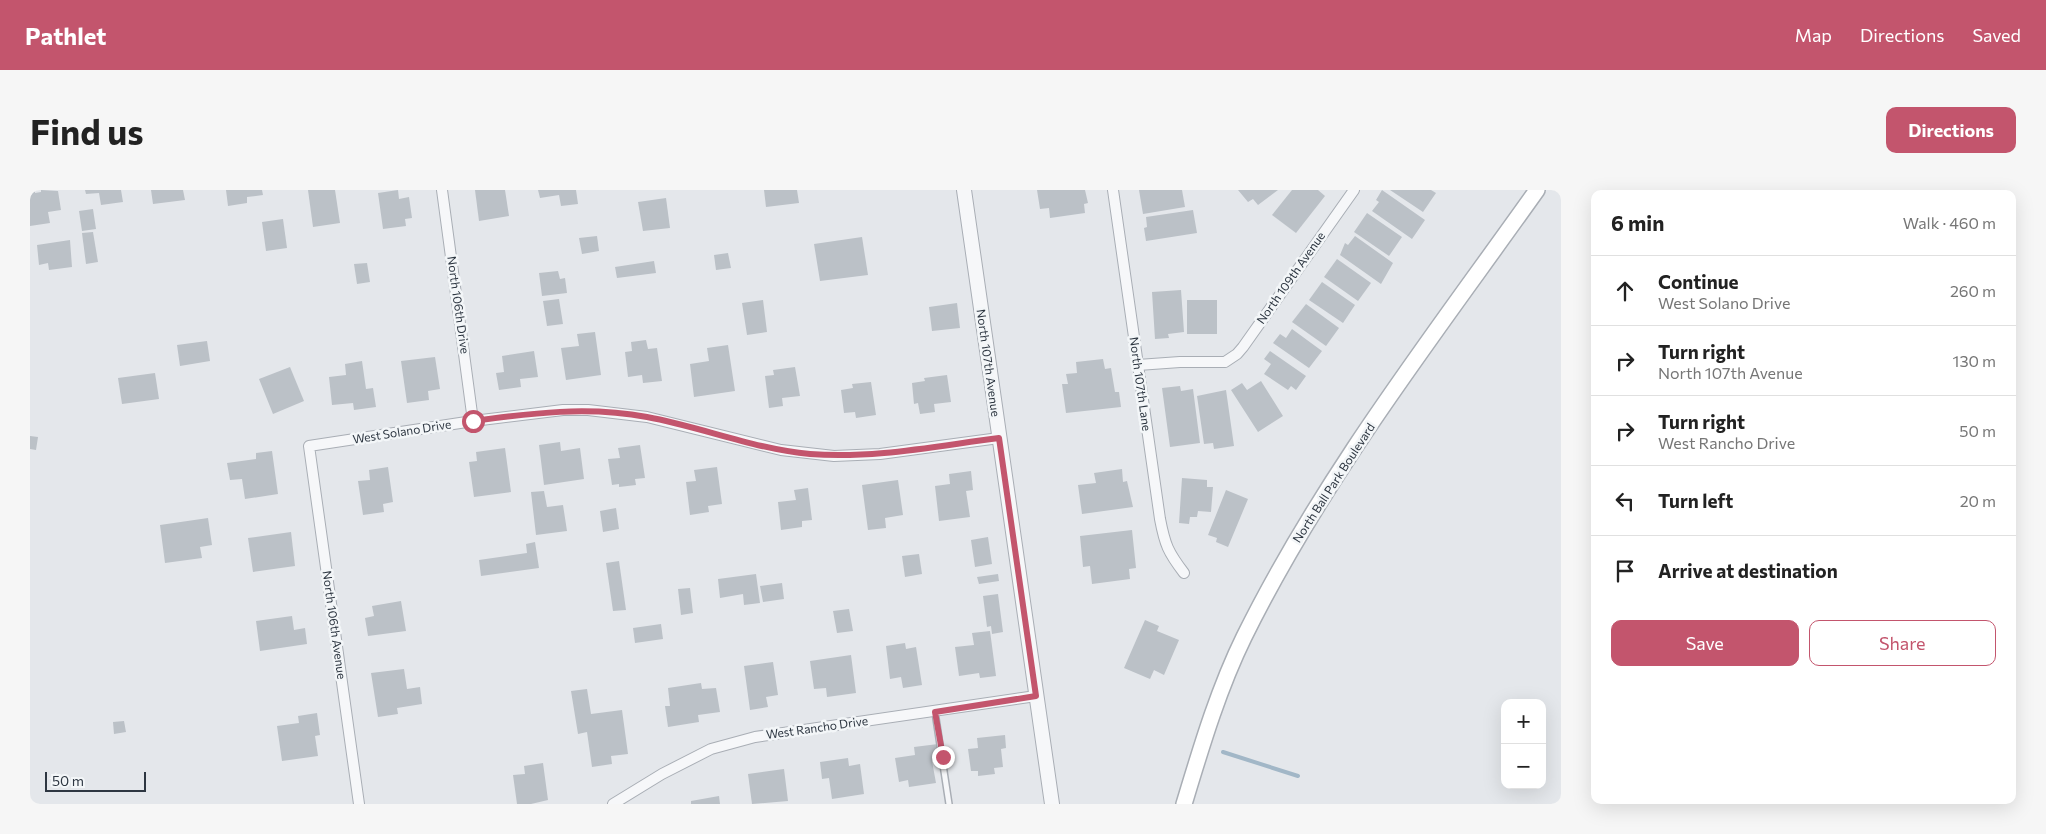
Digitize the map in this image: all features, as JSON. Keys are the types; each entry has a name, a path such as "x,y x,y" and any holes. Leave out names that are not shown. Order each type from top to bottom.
{"main road":[{"name":"North Ball Park Boulevard","path":"1184,804 1209,724 1243,639 1298,536 1357,444 1537,190"}],"street":[{"name":"North 106th Drive","path":"442,190 473,421"},
{"name":"North 107th Avenue","path":"964,190 1052,804"},
{"name":"North 107th Lane","path":"1113,190 1164,542 1169,554 1184,573"},
{"name":"North 109th Avenue","path":"1138,365 1180,362 1225,362 1237,354 1354,190"},
{"name":"West Solano Drive","path":"309,446 473,421 563,410 623,413 672,423 746,443 781,450 834,456 880,454 999,438"},
{"name":"North 106th Avenue","path":"309,446 359,804"},
{"name":"West Rancho Drive","path":"613,804 662,774 711,749 755,737 1036,696"}],"lane":[{"path":"935,712 949,804"}],"building":[{"path":"30,190 35,190 35,193 41,192 41,190 58,191 61,210 48,212 50,223 30,226"},
{"path":"85,190 121,190 123,202 101,205 99,193 86,194"},
{"path":"151,190 183,190 185,200 153,204"},
{"path":"226,190 262,190 263,195 247,197 247,203 228,206"},
{"path":"308,190 335,190 340,223 313,227"},
{"path":"398,190 399,199 409,197 412,218 405,219 406,226 383,229 378,193"},
{"path":"475,190 505,190 509,216 479,221"},
{"path":"538,190 576,190 578,204 561,206 559,195 540,198"},
{"path":"764,190 797,190 799,203 766,207"},
{"path":"1037,190 1085,190 1088,203 1084,204 1085,213 1050,218 1049,208 1040,209"},
{"path":"1139,190 1182,190 1185,207 1143,214"},
{"path":"1238,190 1278,190 1258,205 1253,199 1248,202"},
{"path":"1292,190 1318,190 1325,196 1296,233 1272,215"},
{"path":"1382,190 1425,220 1412,239 1372,211 1379,202 1376,200"},
{"path":"1390,190 1431,190 1436,193 1423,212"},
{"path":"666,198 670,228 643,231 638,202"},
{"path":"93,209 96,229 82,231 79,211"},
{"path":"1193,210 1197,233 1146,241 1144,228 1147,227 1146,217"},
{"path":"1367,213 1402,237 1389,256 1354,232"},
{"path":"283,219 287,248 266,251 262,222"},
{"path":"93,232 98,262 86,264 82,233"},
{"path":"597,236 599,251 582,254 579,238"},
{"path":"1355,236 1393,263 1381,284 1340,255 1345,243 1348,245"},
{"path":"862,237 868,275 820,281 814,244"},
{"path":"70,240 72,267 49,270 48,263 39,265 37,245"},
{"path":"728,253 731,268 716,270 714,255"},
{"path":"1337,259 1371,283 1358,301 1324,277"},
{"path":"654,261 656,273 617,278 615,267"},
{"path":"367,263 370,282 357,284 354,264"},
{"path":"558,271 560,279 565,278 567,293 542,296 539,273"},
{"path":"1322,282 1355,305 1343,323 1309,300"},
{"path":"1181,290 1184,332 1168,334 1169,338 1155,339 1152,292"},
{"path":"559,299 563,324 547,326 543,301"},
{"path":"763,300 767,332 747,335 742,303"},
{"path":"1187,300 1217,300 1217,334 1187,334"},
{"path":"957,303 960,328 932,331 929,307"},
{"path":"1306,304 1339,328 1326,346 1292,322"},
{"path":"1292,329 1322,351 1309,368 1273,343 1280,334 1286,338"},
{"path":"595,332 601,375 566,380 561,348 579,346 577,334"},
{"path":"646,340 648,349 657,348 662,381 643,383 642,375 628,377 625,352 632,351 631,342"},
{"path":"207,341 210,361 180,366 177,345"},
{"path":"728,345 735,391 694,397 690,364 709,361 707,348"},
{"path":"534,351 538,377 520,379 521,387 499,390 496,373 504,372 502,356"},
{"path":"1270,351 1306,376 1296,390 1291,386 1288,390 1264,374 1271,364 1264,359"},
{"path":"435,357 440,389 428,391 429,400 407,403 401,361"},
{"path":"1103,359 1105,369 1111,368 1115,392 1119,392 1121,407 1066,413 1062,384 1068,384 1066,374 1077,373 1076,362"},
{"path":"362,361 366,389 373,388 376,407 354,410 353,403 332,405 329,377 346,375 345,364"},
{"path":"290,367 304,401 273,414 259,379"},
{"path":"795,367 800,396 782,398 783,406 769,408 765,376 774,375 773,370"},
{"path":"155,373 159,399 122,404 118,378"},
{"path":"947,375 951,402 934,404 935,412 920,414 918,403 914,404 912,383 925,381 924,378"},
{"path":"1261,381 1283,416 1258,432 1231,390 1242,383 1247,390"},
{"path":"871,382 876,415 856,418 855,412 844,413 841,390 853,388 852,384"},
{"path":"1180,386 1181,391 1193,389 1200,443 1170,447 1162,388"},
{"path":"1226,390 1234,446 1214,449 1213,443 1204,444 1197,396"},
{"path":"30,436 38,437 36,450 30,449"},
{"path":"560,442 561,451 580,448 584,479 544,485 539,445"},
{"path":"640,445 645,478 635,479 636,485 619,487 619,484 612,485 608,459 620,458 618,448"},
{"path":"505,448 511,492 474,497 469,462 477,461 476,452"},
{"path":"272,451 278,494 245,499 242,479 230,480 227,463 256,459 256,453"},
{"path":"388,467 393,502 383,504 384,512 363,515 358,481 370,480 369,470"},
{"path":"717,467 722,504 708,506 709,512 690,515 686,482 696,481 694,470"},
{"path":"1122,469 1123,482 1127,481 1133,507 1082,514 1078,485 1096,483 1094,473"},
{"path":"971,471 973,490 966,491 970,517 939,521 935,486 950,484 949,474"},
{"path":"1182,478 1207,480 1207,487 1213,487 1211,512 1198,511 1197,517 1190,517 1189,524 1179,523"},
{"path":"898,480 903,515 885,518 886,528 868,530 862,485"},
{"path":"808,488 812,520 802,521 802,527 781,530 778,502 796,500 794,490"},
{"path":"1226,490 1248,499 1228,547 1216,542 1217,538 1208,535"},
{"path":"544,491 547,507 563,505 567,531 536,535 531,492"},
{"path":"616,508 619,529 603,532 600,511"},
{"path":"208,518 212,545 200,547 202,558 165,563 160,525"},
{"path":"1132,530 1136,568 1129,569 1130,579 1092,584 1090,566 1083,567 1080,536"},
{"path":"291,532 295,566 253,572 248,538"},
{"path":"988,537 992,564 975,567 971,540"},
{"path":"535,542 539,568 481,576 479,560 527,553 526,544"},
{"path":"919,554 922,574 905,577 902,556"},
{"path":"619,561 626,610 613,611 606,563"},
{"path":"756,574 760,603 744,605 743,594 720,598 718,579"},
{"path":"998,574 999,581 979,584 977,577"},
{"path":"782,583 784,599 763,602 760,586"},
{"path":"690,588 693,613 681,615 678,589"},
{"path":"998,594 1003,632 992,634 991,626 987,627 983,596"},
{"path":"401,601 406,631 368,636 365,618 374,616 372,606"},
{"path":"849,609 853,631 837,633 833,611"},
{"path":"292,616 294,630 305,628 307,644 260,651 256,621"},
{"path":"1145,620 1159,626 1157,631 1179,640 1164,675 1154,670 1150,679 1124,668"},
{"path":"661,624 663,639 635,643 633,628"},
{"path":"990,631 996,676 980,678 979,673 959,676 955,647 974,645 972,633"},
{"path":"905,643 906,649 916,647 922,685 903,688 901,677 890,679 886,646"},
{"path":"851,655 856,693 827,697 826,688 814,689 810,661"},
{"path":"773,662 778,695 766,697 768,707 750,710 744,666"},
{"path":"404,669 407,689 420,687 422,704 397,708 398,714 378,717 371,673"},
{"path":"701,683 702,689 716,688 720,712 698,715 699,722 668,727 665,706 670,706 668,688"},
{"path":"587,689 591,714 622,710 628,754 611,756 612,764 592,767 587,732 578,734 571,691"},
{"path":"317,713 320,735 315,736 318,756 282,761 277,726 299,723 298,716"},
{"path":"124,721 126,732 114,734 113,722"},
{"path":"1005,735 1006,748 1001,749 1003,767 994,768 995,774 978,776 978,771 971,771 968,749 978,748 977,738"},
{"path":"938,744 941,759 932,761 936,783 909,787 908,780 899,782 895,758 915,755 914,747"},
{"path":"848,758 849,766 860,764 864,794 832,799 829,778 822,779 820,762"},
{"path":"543,763 548,800 531,804 517,804 513,775 525,774 524,766"},
{"path":"784,769 788,801 752,804 748,774"},
{"path":"719,796 720,804 691,804 691,801"}],"waterway":[{"path":"1223,752 1298,776"}],"route":[{"path":"473,421 563,410 623,413 648,417 746,443 808,454 834,456 880,454 999,438 1036,696 935,712 943,757"}]}
